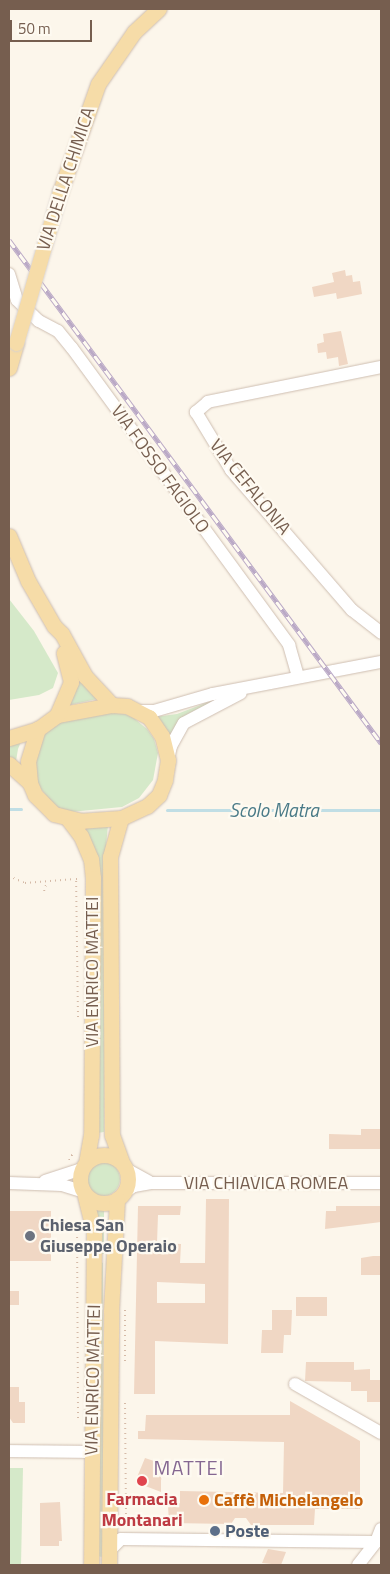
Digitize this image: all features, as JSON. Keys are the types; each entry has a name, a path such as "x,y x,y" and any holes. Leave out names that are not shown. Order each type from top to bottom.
{"main road":[{"name":"VIA DELLA CHIMICA","path":"9,368 60,192 98,84 134,32 159,9"},
{"path":"9,536 28,581 54,626 71,671 65,703 57,715 38,729 9,738"},
{"path":"54,626 62,634 85,676 112,705"},
{"path":"9,764 30,783 43,805 68,819 121,818 148,806 158,795 165,780 168,760 162,736 148,717 138,711 112,705 57,715"},
{"path":"30,783 28,761 38,729"},
{"name":"VIA ENRICO MATTEI","path":"121,818 110,857 112,1135 124,1166"},
{"name":"VIA ENRICO MATTEI","path":"68,819 81,836 91,859 93,878 91,1126 84,1166"},
{"path":"104,1154 124,1166 121,1195 104,1204 84,1193 84,1166 104,1154"},
{"name":"VIA ENRICO MATTEI","path":"84,1193 94,1233 85,1420 92,1452 91,1563"},
{"name":"VIA ENRICO MATTEI","path":"109,1559 111,1312 121,1195"}],"street":[{"name":"VIA FOSSO FAGIOLO","path":"9,274 17,300 39,321 58,331 72,348 289,646 298,676"},
{"name":"VIA CEFALONIA","path":"381,367 208,402 196,412 199,421 231,470 352,610 381,633"},
{"path":"138,711 154,711 298,676 381,662"},
{"path":"168,760 171,746 184,723 255,686"},
{"path":"40,1182 84,1166"},
{"name":"VIA CHIAVICA ROMEA","path":"124,1166 151,1183"},
{"path":"9,1183 40,1182 84,1193"},
{"name":"VIA CHIAVICA ROMEA","path":"121,1195 134,1186 151,1183 381,1183"},
{"path":"295,1384 381,1433"},
{"path":"85,1420 110,1419"},
{"path":"9,1451 92,1452"},
{"path":"109,1522 111,1530 124,1533 376,1542"},
{"path":"358,1565 376,1542 381,1528"},
{"path":"91,1563 109,1559 124,1533"}],"path":[{"path":"9,876 25,883 76,879"},
{"path":"44,891 47,882"},
{"path":"9,893 9,909"},
{"path":"77,1221 85,1420"},
{"path":"125,1304 125,1361"},
{"path":"124,1533 125,1403"}],"green space":[{"path":"9,599 34,631 58,673 53,688 39,695 9,700"},
{"path":"76,669 102,698 69,705"},
{"path":"224,696 184,716 169,739 154,717 177,714"},
{"path":"103,711 130,715 147,729 154,739 158,753 153,780 139,798 122,807 70,812 59,808 52,803 38,785 35,766 41,737 65,719"},
{"path":"22,739 16,761 9,756 9,742"},
{"path":"108,825 104,867 104,1132 97,1133 97,873 77,827"},
{"path":"103,1162 115,1167 120,1179 115,1191 103,1196 91,1191 86,1179 91,1167"},
{"path":"93,1206 104,1207 104,1254 99,1254"},
{"path":"98,1261 103,1263 103,1557 96,1556"},
{"path":"9,1468 23,1468 21,1565 9,1565"}],"building":[{"path":"345,270 346,276 352,275 353,282 360,281 362,294 337,299 336,293 314,297 312,287 334,282 332,273"},
{"path":"341,331 348,364 339,366 338,357 327,359 326,352 318,353 317,344 324,342 323,334"},
{"path":"361,1129 381,1129 381,1149 329,1149 329,1134 361,1135"},
{"path":"206,1199 229,1199 228,1344 155,1341 155,1394 134,1394 138,1206 181,1206 180,1215 158,1215 157,1243 181,1244 180,1263 205,1263","holes":["157,1282 205,1284 205,1303 157,1303"]},
{"path":"336,1206 381,1206 381,1222 325,1229 326,1211 336,1211"},
{"name":"Chiesa San Giuseppe Operaio","path":"9,1211 51,1211 51,1261 9,1261"},
{"path":"381,1256 381,1275 361,1275 361,1258"},
{"path":"9,1291 19,1291 19,1305 9,1305"},
{"path":"296,1297 327,1297 327,1316 296,1316"},
{"path":"272,1310 292,1310 291,1335 284,1335 283,1353 261,1353 262,1330 272,1330"},
{"path":"306,1362 354,1362 354,1370 370,1369 370,1380 381,1380 381,1402 367,1402 367,1391 351,1391 351,1382 305,1381"},
{"path":"9,1387 19,1387 19,1402 25,1402 25,1423 13,1423 9,1417"},
{"path":"290,1401 360,1441 360,1509 315,1509 314,1525 251,1525 246,1518 235,1518 231,1524 169,1523 168,1506 180,1503 180,1491 283,1493 284,1442 138,1439 138,1431 145,1431 146,1415 290,1415"},
{"path":"145,1458 169,1466 161,1480 161,1492 135,1482"},
{"path":"60,1502 62,1541 59,1541 59,1546 40,1546 40,1503"},
{"path":"268,1549 286,1552 281,1565 262,1563"}],"waterway":[{"name":"Scolo Matra","path":"9,809 21,809"},
{"name":"Scolo Matra","path":"167,810 381,810"}],"railway":[{"path":"9,240 381,743"}],"place":[{"name":"Chiesa San Giuseppe Operaio","path":"30,1236"},
{"name":"Farmacia Montanari","path":"142,1481"},
{"name":"Caffè Michelangelo","path":"204,1500"},
{"name":"Poste","path":"215,1531"}],"district":[{"name":"MATTEI","path":"189,1467"}]}
